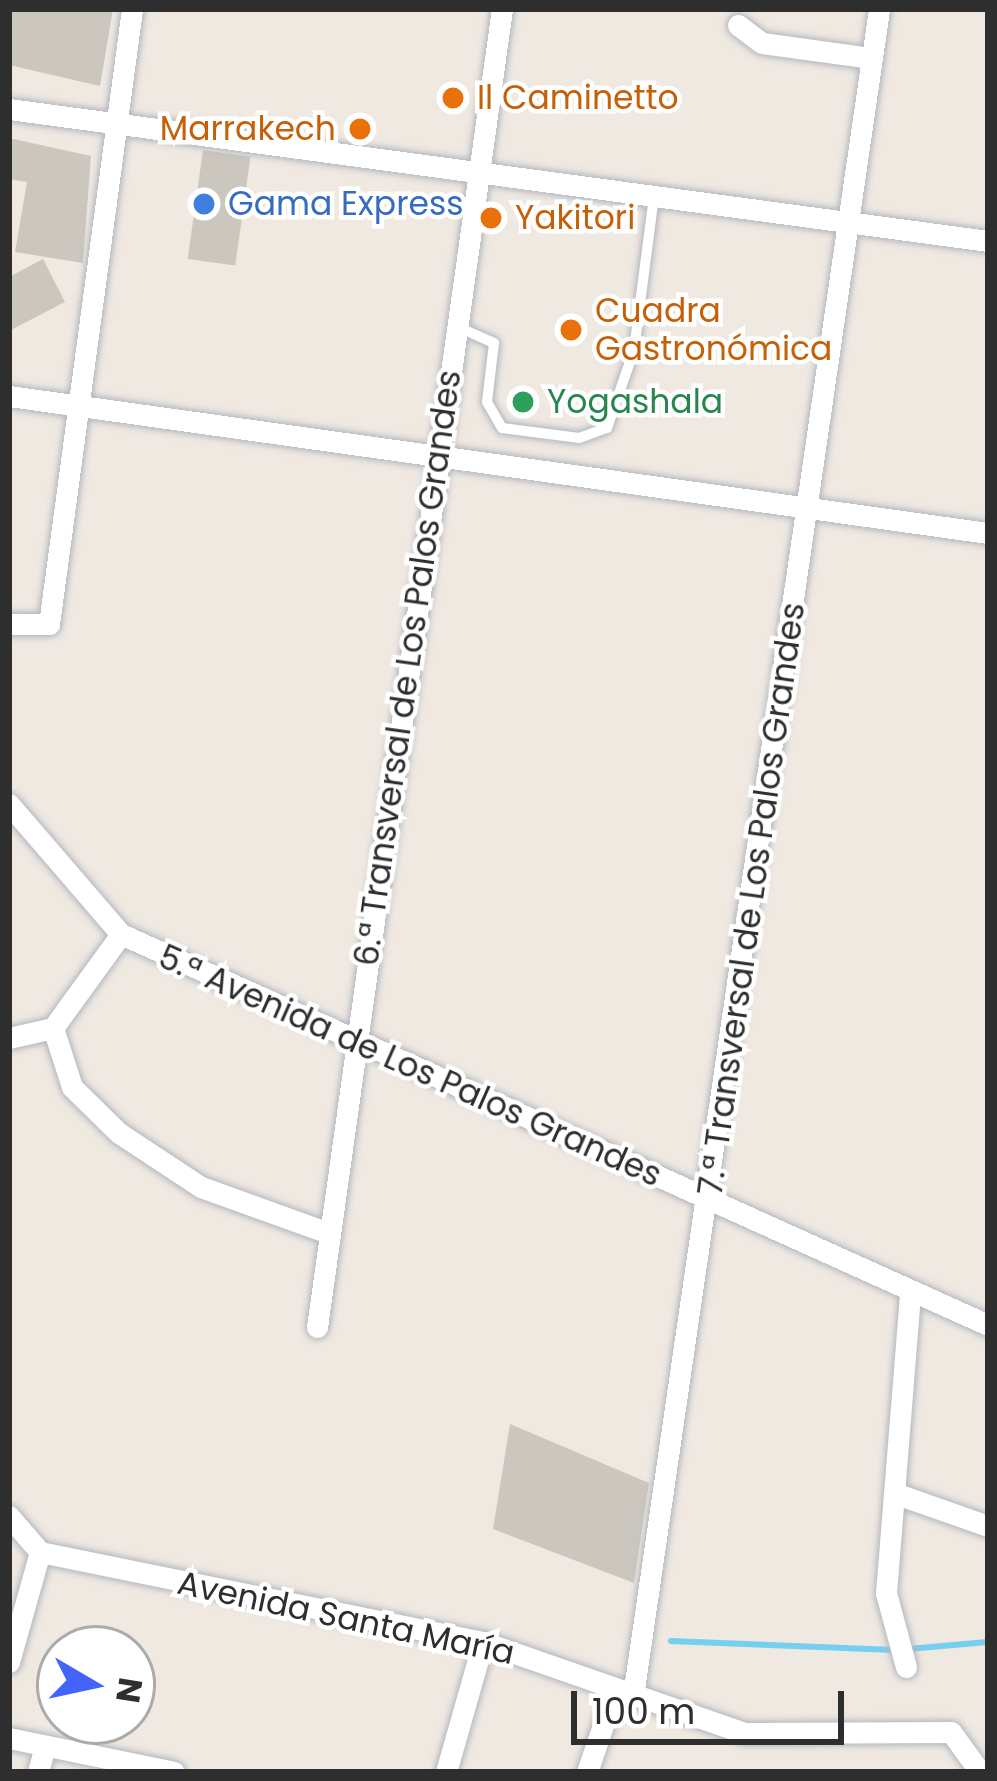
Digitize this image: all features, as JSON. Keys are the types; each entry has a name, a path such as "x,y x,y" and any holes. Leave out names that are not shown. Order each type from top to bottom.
{"street":[{"path":"9,624 44,629 132,9"},
{"name":"6.ª Transversal de Los Palos Grandes","path":"316,1328 354,1039 443,454 502,9"},
{"name":"7.ª Transversal de Los Palos Grandes","path":"587,1772 611,1702 634,1689 879,9"},
{"path":"738,25 762,43 872,58"},
{"path":"9,109 988,241"},
{"path":"9,396 988,532"},
{"name":"5.ª Avenida de Los Palos Grandes","path":"9,804 121,934 988,1325"},
{"path":"9,1038 53,1028 121,934"},
{"path":"53,1028 72,1087 159,1163 326,1232"},
{"path":"906,1666 886,1593 910,1292"},
{"path":"897,1494 988,1526"},
{"path":"9,1516 40,1552 9,1662"},
{"name":"Avenida Santa María","path":"40,1552 483,1642 634,1689 744,1733 951,1732 980,1772"},
{"path":"446,1772 483,1642"},
{"path":"9,1738 165,1771"},
{"path":"38,1772 45,1746"}],"lane":[{"path":"458,327 494,343 487,402 502,428 580,438 607,428 634,350 654,195"}],"building":[{"path":"9,9 113,9 100,86 9,65"},
{"path":"9,138 91,156 83,263 15,252 27,182 9,179"},
{"path":"203,150 251,157 235,266 188,259"},
{"path":"43,259 65,302 9,331 9,277"},
{"path":"510,1424 649,1483 634,1583 493,1529"}],"waterway":[{"path":"671,1641 895,1650"},
{"path":"908,1649 988,1642"}],"place":[{"name":"Il Caminetto","path":"453,98"},
{"name":"Marrakech","path":"360,129"},
{"name":"Gama Express","path":"204,204"},
{"name":"Yakitori","path":"491,218"},
{"name":"Cuadra Gastronómica","path":"571,330"},
{"name":"Yogashala","path":"523,402"}]}
